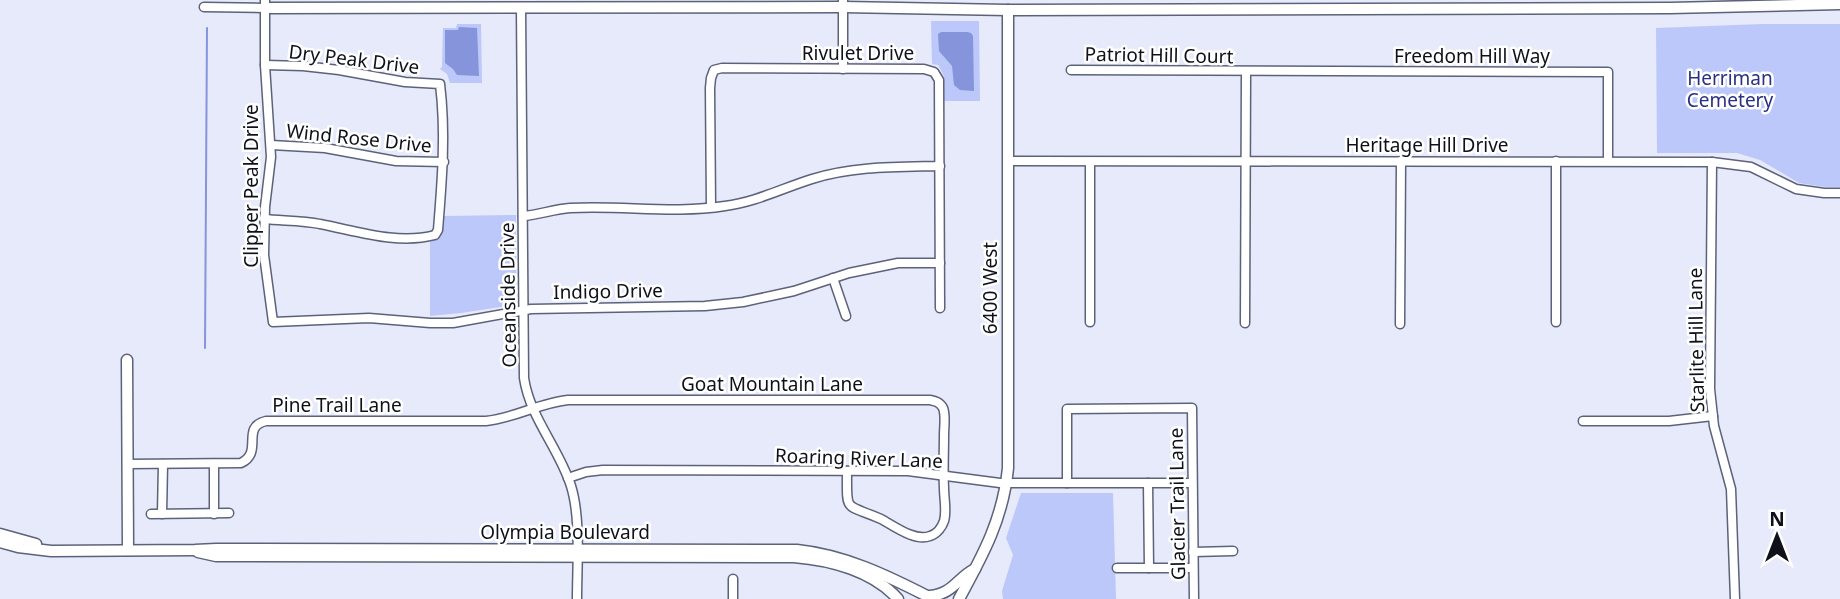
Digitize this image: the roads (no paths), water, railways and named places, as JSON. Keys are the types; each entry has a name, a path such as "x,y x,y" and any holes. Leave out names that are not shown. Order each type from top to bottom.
{"street":[{"path":"843,3 843,69"},
{"path":"204,7 265,4 521,8 843,3 1670,8 1840,4"},
{"name":"Clipper Peak Drive","path":"265,4 265,65 271,157 264,219 264,255 273,322"},
{"name":"6400 West","path":"959,599 994,531 1002,504 1008,460 1007,5"},
{"name":"Oceanside Drive","path":"521,8 524,378 533,409 568,478 575,505 577,599"},
{"name":"Dry Peak Drive","path":"265,65 339,69 405,82 440,84 443,162"},
{"name":"Rivulet Drive","path":"711,207 710,88 714,70 924,69 934,72 939,80 940,308"},
{"name":"Patriot Hill Court","path":"1071,70 1246,72"},
{"path":"1245,323 1246,72"},
{"name":"Freedom Hill Way","path":"1246,72 1608,72 1608,161"},
{"name":"Wind Rose Drive","path":"271,145 325,148 396,161 443,162"},
{"path":"1400,324 1401,161"},
{"path":"1556,161 1556,322"},
{"path":"264,219 317,223 397,238 435,235 438,230 443,162"},
{"name":"Heritage Hill Drive","path":"1008,162 1712,162 1751,167 1796,189 1840,192"},
{"path":"1090,162 1090,322"},
{"name":"Starlite Hill Lane","path":"1712,162 1710,389 1713,416 1731,489 1735,599"},
{"path":"523,216 568,208 711,207 745,202 813,178 851,170 940,166"},
{"name":"Indigo Drive","path":"273,322 369,318 453,323 523,310 705,306 794,291 849,273 898,263 940,263"},
{"path":"833,278 846,316"},
{"path":"127,360 128,550"},
{"name":"Goat Mountain Lane","path":"533,409 568,400 933,400 941,405 944,411 945,514 944,521 934,534 923,538 915,536 851,508 847,499 846,471"},
{"name":"Glacier Trail Lane","path":"1067,483 1067,409 1192,408 1194,599"},
{"name":"Pine Trail Lane","path":"128,464 238,464 247,461 252,453 253,430 262,421 486,421 511,417 533,409"},
{"path":"1583,421 1669,421 1713,416"},
{"path":"162,514 163,464"},
{"path":"214,464 214,514"},
{"name":"Roaring River Lane","path":"568,478 598,470 908,471 1006,483 1192,483"},
{"path":"1148,483 1149,568"},
{"path":"151,514 229,513"},
{"name":"Olympia Boulevard","path":"0,534 36,544 74,550"},
{"name":"Olympia Boulevard","path":"0,542 28,549 195,550 216,556 809,551 857,563 928,598"},
{"path":"1193,552 1233,551"},
{"name":"Olympia Boulevard","path":"577,553 808,558 860,573 890,590 898,599"},
{"path":"1117,569 1193,568"},
{"name":"6400 West","path":"928,598 947,592 963,576 975,569"},
{"path":"733,579 733,599"}],"waterway":[{"path":"205,348 207,28"}],"park label":[{"name":"Herriman Cemetery","path":"1730,89"}]}
